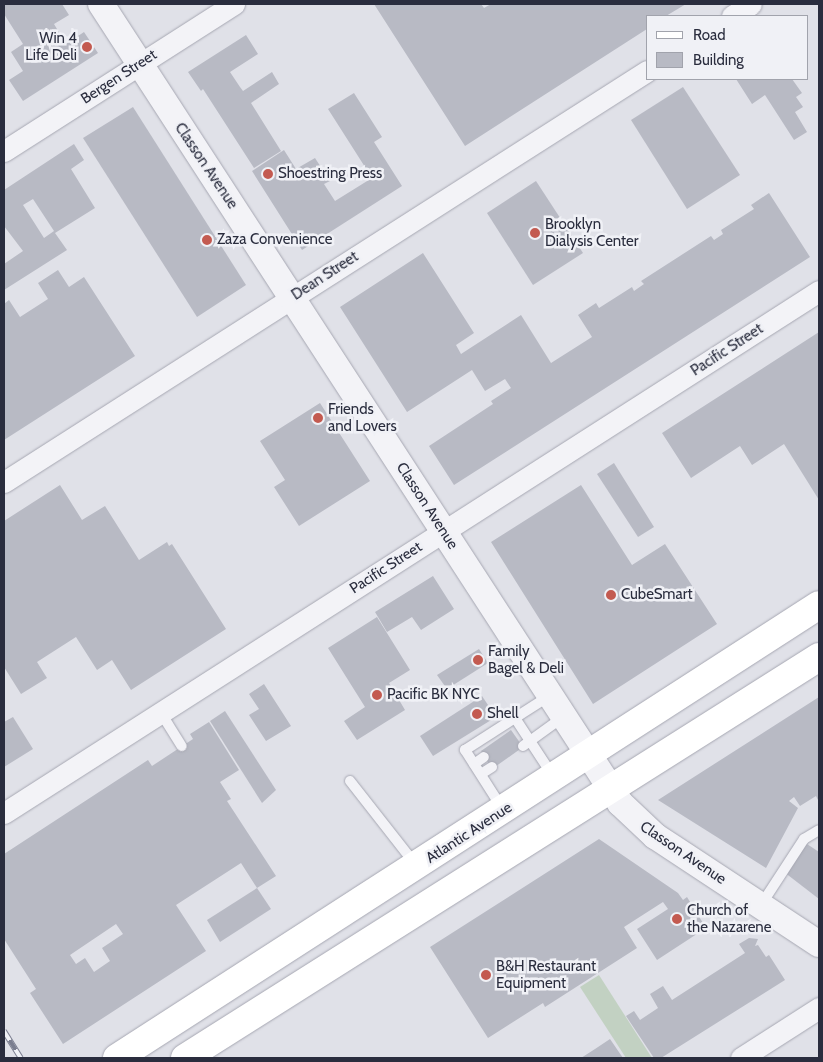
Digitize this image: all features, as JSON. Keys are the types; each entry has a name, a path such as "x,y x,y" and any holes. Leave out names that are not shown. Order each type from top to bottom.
{"main road":[{"name":"Atlantic Avenue","path":"117,1058 819,605"},
{"path":"185,1058 447,890 611,790 819,657"}],"street":[{"name":"Classon Avenue","path":"101,4 293,297 611,790 645,828 819,944"},
{"name":"Bergen Street","path":"4,151 234,4"},
{"path":"734,15 751,4"},
{"name":"Dean Street","path":"4,482 646,72"},
{"name":"Pacific Street","path":"4,813 819,291"},
{"path":"741,1058 819,1008"}],"lane":[{"path":"504,810 466,750 515,718 557,706"},
{"path":"527,743 557,706"},
{"path":"161,713 182,746"},
{"path":"515,718 520,733 553,776"},
{"path":"474,764 484,757"},
{"path":"481,774 492,767"},
{"path":"350,781 417,866"},
{"path":"761,905 804,838 819,830"}],"green space":[{"path":"599,975 652,1058 626,1058 580,987"}],"building":[{"path":"4,4 62,4 69,15 54,24 66,44 84,32 98,53 23,101 9,80 23,71 11,52 23,44 4,14"},
{"path":"374,4 481,4 484,8 491,4 686,4 668,15 646,15 646,30 465,146"},
{"path":"246,35 258,54 230,72 240,87 243,91 272,72 279,84 251,103 281,151 254,168 203,89 201,91 188,72"},
{"path":"737,80 793,80 802,93 796,97 803,107 795,112 807,132 794,140 765,95 752,104"},
{"path":"683,87 740,175 687,209 631,120"},
{"path":"354,93 382,137 374,142 402,186 302,250 252,171 284,150 296,169 315,158 330,181 324,184 335,201 372,178 328,109"},
{"path":"133,107 246,285 197,317 83,138"},
{"path":"74,144 84,160 71,169 95,208 55,233 67,250 4,290 4,264 23,251 4,226 4,190","holes":["33,199 54,231 44,238 23,205"]},
{"name":"Brooklyn Dialysis Center","path":"536,181 583,253 533,285 487,213"},
{"path":"769,193 810,257 454,485 429,446 493,404 491,401 511,388 505,379 485,391 472,370 407,412 340,307 423,253 474,333 456,345 461,354 521,315 551,363 592,337 578,315 596,303 599,308 632,287 634,291 644,284 641,281 711,236 714,240 723,234 721,230 754,209 751,205"},
{"path":"58,270 69,287 84,277 135,356 4,440 4,304 9,300 20,317 48,299 38,283"},
{"path":"819,332 819,500 784,444 752,465 740,446 691,478 662,433"},
{"path":"320,403 370,481 299,526 274,487 285,480 260,441"},
{"path":"614,463 654,527 638,537 597,474"},
{"path":"60,485 82,520 105,506 139,560 167,542 169,546 172,544 226,629 131,690 112,660 97,670 76,637 37,662 47,678 21,694 4,667 4,521"},
{"name":"CubeSmart","path":"581,485 632,565 665,544 717,624 593,704 491,542"},
{"path":"433,576 454,609 421,630 412,617 387,632 375,612"},
{"name":"Pacific BK NYC","path":"377,617 410,670 389,683 405,710 357,740 344,721 365,707 328,648"},
{"path":"479,649 488,663 447,689 437,675"},
{"path":"264,684 291,726 266,741 249,715 259,709 249,694"},
{"path":"482,696 496,717 433,756 420,736"},
{"path":"819,697 819,802 816,796 800,806 794,797 789,801 798,808 766,868 658,800"},
{"path":"225,711 276,790 262,803 210,721"},
{"path":"13,717 33,749 4,767 4,722"},
{"path":"209,722 239,770 220,782 231,799 227,801 276,876 257,888 241,863 176,905 206,951 63,1044 30,993 36,989 4,939 4,854 148,760 152,766 193,739 190,734","holes":["116,924 123,934 102,948 110,961 94,972 85,958 76,964 70,955"]},
{"name":"Shell","path":"511,730 523,747 492,769 481,751"},
{"path":"599,839 678,893 683,900 687,897 706,928 657,960 637,929 668,909 663,902 624,927 637,948 545,1007 543,1003 488,1038 430,947"},
{"path":"804,842 819,852 819,899 784,872"},
{"path":"257,888 271,909 220,942 207,920"},
{"path":"749,938 758,939 755,946 758,945 766,957 769,955 785,980 661,1058 654,1058 626,1016 634,1011 640,1020 658,1008 650,994 663,986 672,1000 745,953 739,944"},
{"path":"610,1039 623,1058 581,1058 595,1049"}],"railway":[{"path":"4,1031 21,1058"}],"place":[{"name":"Win 4 Life Deli","path":"87,47"},
{"name":"Shoestring Press","path":"268,174"},
{"name":"Brooklyn Dialysis Center","path":"535,233"},
{"name":"Zaza Convenience","path":"207,240"},
{"name":"Friends and Lovers","path":"318,418"},
{"name":"CubeSmart","path":"611,595"},
{"name":"Family Bagel & Deli","path":"478,660"},
{"name":"Pacific BK NYC","path":"377,695"},
{"name":"Shell","path":"477,714"},
{"name":"Church of the Nazarene","path":"677,919"},
{"name":"B&H Restaurant Equipment","path":"486,975"}]}
